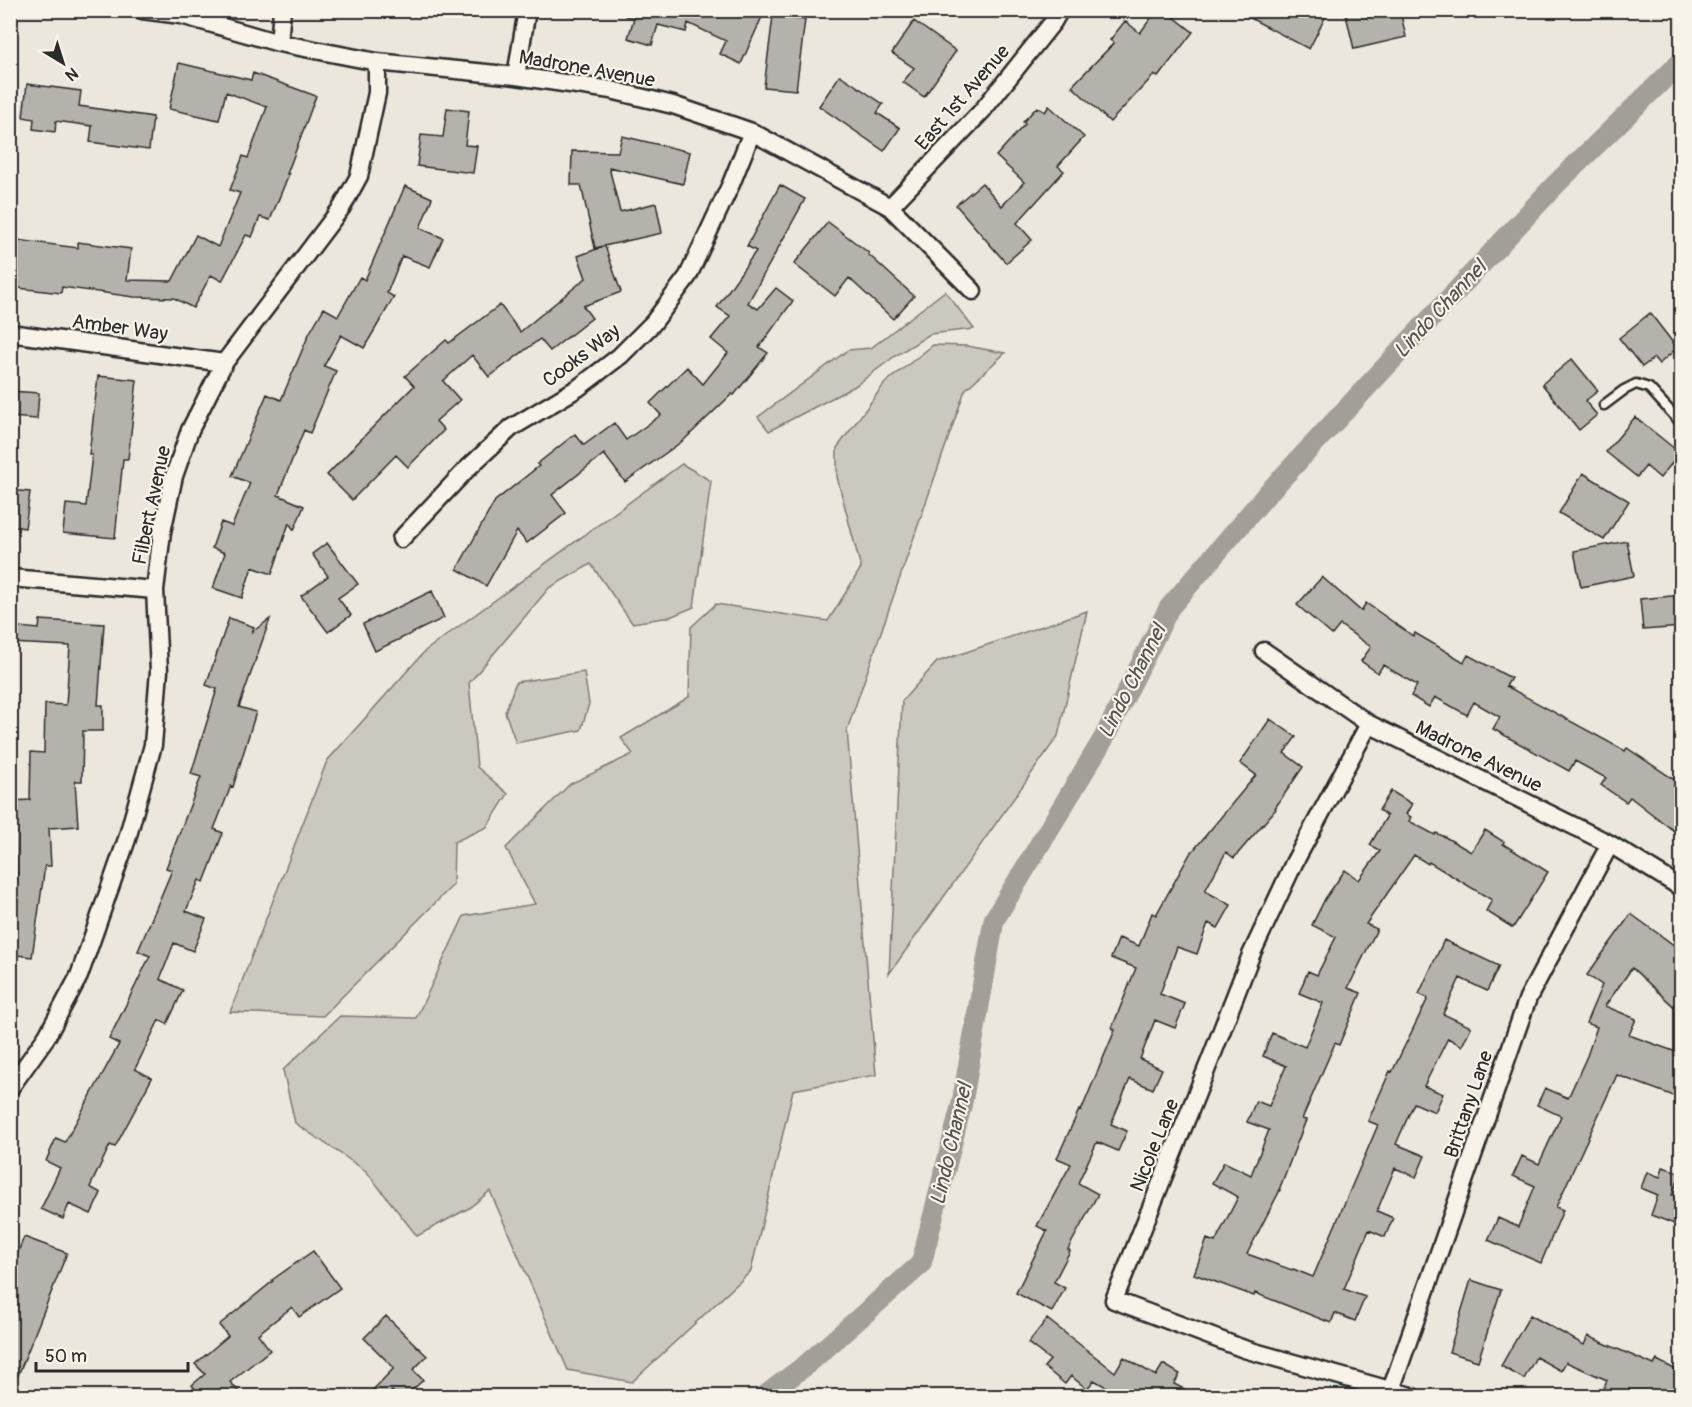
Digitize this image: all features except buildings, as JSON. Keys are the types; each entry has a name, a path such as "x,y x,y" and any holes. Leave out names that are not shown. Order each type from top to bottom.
{"street":[{"name":"Madrone Avenue","path":"142,10 181,15 279,44 377,62 516,76 611,90 673,105 752,132 890,207 973,291"},
{"path":"279,44 282,10"},
{"path":"516,76 527,10"},
{"name":"East 1st Avenue","path":"890,207 982,111 1053,22 1059,10"},
{"name":"Filbert Avenue","path":"10,1088 47,1036 79,976 127,839 153,745 159,671 155,590 162,532 174,476 190,430 224,363 342,207 359,176 377,93 377,62"},
{"name":"Cooks Way","path":"400,539 467,469 511,428 586,382 620,356 653,323 688,276 731,184 752,132"},
{"name":"Amber Way","path":"10,333 224,363"},
{"path":"10,578 155,590"},
{"name":"Madrone Avenue","path":"1264,651 1369,724 1610,844 1682,888"},
{"name":"Nicole Lane","path":"1369,724 1294,863 1251,955 1114,1300 1244,1350 1411,1396"},
{"name":"Brittany Lane","path":"1391,1390 1528,998 1610,844"}],"lane":[{"path":"1604,405 1636,384 1649,388 1682,424"}],"shaded area":[{"path":"945,291 974,329 930,334 895,356 855,386 769,431 758,417 848,350 871,348"},
{"path":"933,345 967,346 1005,353 965,390 847,730 876,1075 793,1090 751,1271 632,1382 568,1370 490,1191 469,1208 417,1236 366,1171 295,1123 283,1070 340,1016 416,1018 464,916 535,904 506,848 570,784 633,754 621,738 689,697 691,627 716,604 828,621 861,568 837,477 837,448 885,383"},
{"path":"682,464 711,481 694,607 670,617 632,623 591,564 549,588 469,683 477,767 508,794 487,827 454,842 453,885 323,1016 230,1012 327,761 425,651"},
{"path":"1087,611 1058,736 889,974 902,701 937,662"},
{"path":"584,672 589,704 581,730 516,743 505,712 516,682"}],"waterway":[{"name":"Lindo Channel","path":"765,1396 806,1365 921,1264 962,1103 994,920 1104,738 1169,608 1267,494 1556,184 1682,61"}]}
